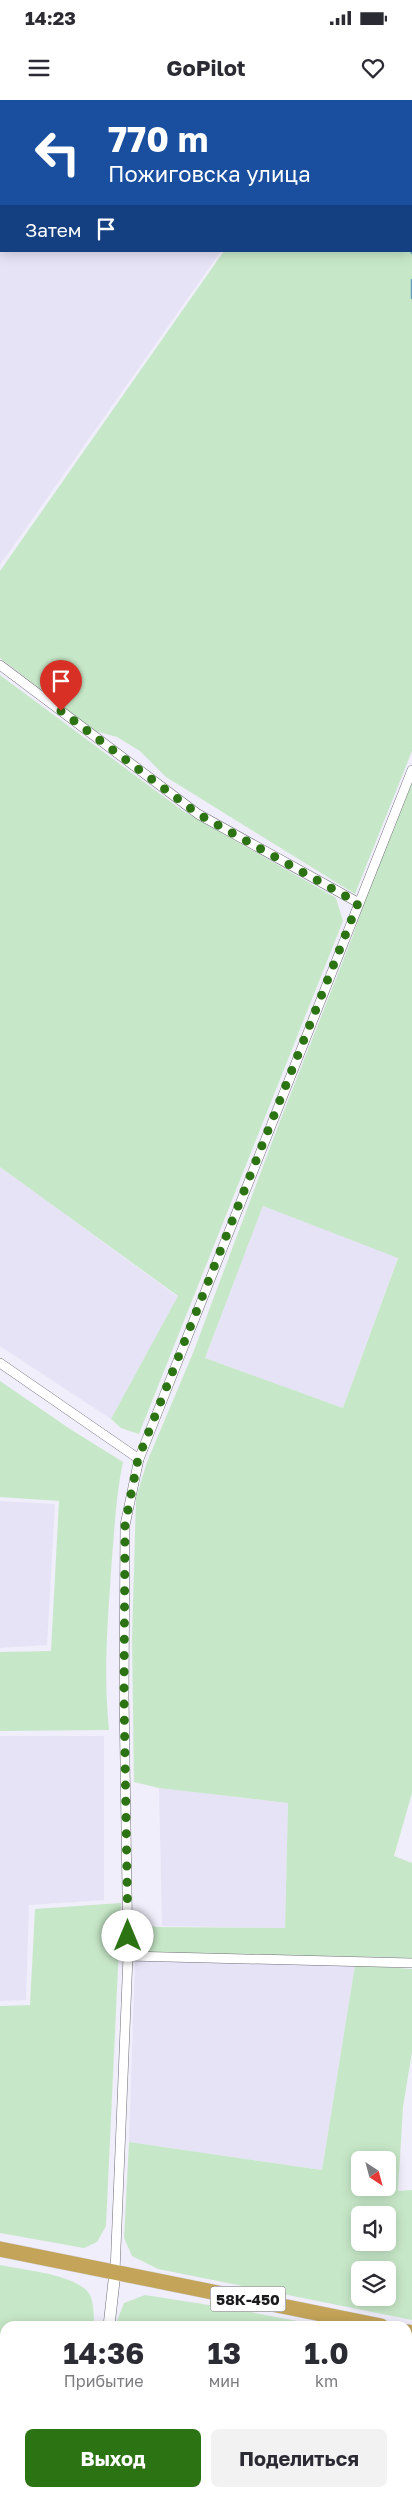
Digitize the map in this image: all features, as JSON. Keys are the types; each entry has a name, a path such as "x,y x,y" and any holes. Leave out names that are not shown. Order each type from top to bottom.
{"highway":[{"name":"58К-450","path":"0,2249 356,2321"}],"street":[{"path":"0,665 198,814 358,903"},
{"path":"110,2321 115,2272 128,1956 124,1697 125,1525 138,1459 412,770"},
{"path":"0,1364 138,1459"},
{"path":"128,1956 412,1964"}],"shaded area":[{"path":"0,252 220,252 0,565"},
{"path":"0,1167 178,1297 111,1419 0,1346"},
{"path":"263,1206 398,1257 343,1408 205,1358"},
{"path":"0,1501 55,1504 47,1645 0,1648"},
{"path":"0,1736 104,1736 104,1900 29,1905 26,2000 0,2001"},
{"path":"159,1788 288,1803 285,1928 162,1926"},
{"path":"135,1961 355,1965 322,2170 129,2142"}],"green space":[{"path":"223,252 412,252 412,751 355,894 166,777 140,751 117,737 95,731 0,658 0,571"},
{"path":"0,675 183,811 336,898 343,921 139,1434 121,1428 111,1419 178,1296 0,1167"},
{"path":"412,781 412,1793 394,1856 412,1863 412,1958 150,1953 136,1945 135,1923 156,1927 285,1928 288,1803 159,1788 134,1782 132,1639 136,1498 147,1462 193,1353 280,1121 352,938 389,830","holes":["263,1206 398,1258 343,1408 205,1358"]},
{"path":"0,1381 70,1429 123,1462 116,1510 108,1623 106,1686 109,1730 0,1731 0,1652 51,1651 59,1501 0,1497"},
{"path":"121,1903 106,2226 97,2242 84,2248 0,2233 0,2006 30,2005 35,1909"},
{"path":"355,1965 412,1969 412,2052 403,2107 398,2191 412,2190 412,2320 158,2269 132,2256 124,2238 129,2142 322,2170"},
{"path":"0,2265 34,2271 71,2281 88,2292 93,2303 94,2321 0,2321"},
{"path":"145,2295 297,2321 117,2321 124,2303"}],"waterway":[{"path":"412,280 412,298"}],"route":[{"path":"61,711 198,814 358,903 138,1459 125,1525 124,1697 128,1837 128,1936"}]}
